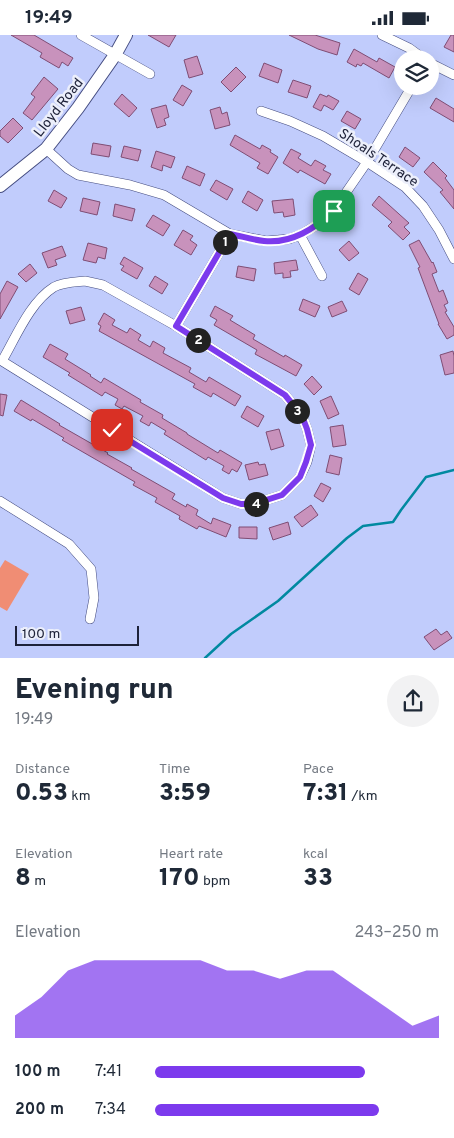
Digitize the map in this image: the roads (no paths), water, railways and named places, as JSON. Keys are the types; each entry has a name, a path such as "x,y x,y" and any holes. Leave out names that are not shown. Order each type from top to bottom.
{"street":[{"path":"81,35 150,74"},
{"name":"Lloyd Road","path":"0,186 46,149 116,55 126,35"},
{"path":"382,35 412,50"},
{"path":"439,68 454,75"},
{"path":"46,149 68,169 78,175 130,185 164,195 230,234 266,241 289,239 322,222 334,211 407,95"},
{"name":"Shoals Terrace","path":"261,111 290,121 323,136 405,187 423,206 439,230 454,259"},
{"path":"176,326 230,234"},
{"path":"300,235 322,276"},
{"path":"85,281 103,285 176,326 285,395 302,416 311,445 300,477 282,495 254,504 241,504 223,498 2,361 37,302 55,287 67,283 85,281"},
{"path":"0,501 69,544 91,569 94,598 90,619"}],"waterway":[{"path":"205,658 231,634 278,601 347,538 363,526 393,522 426,477 454,470"}]}
